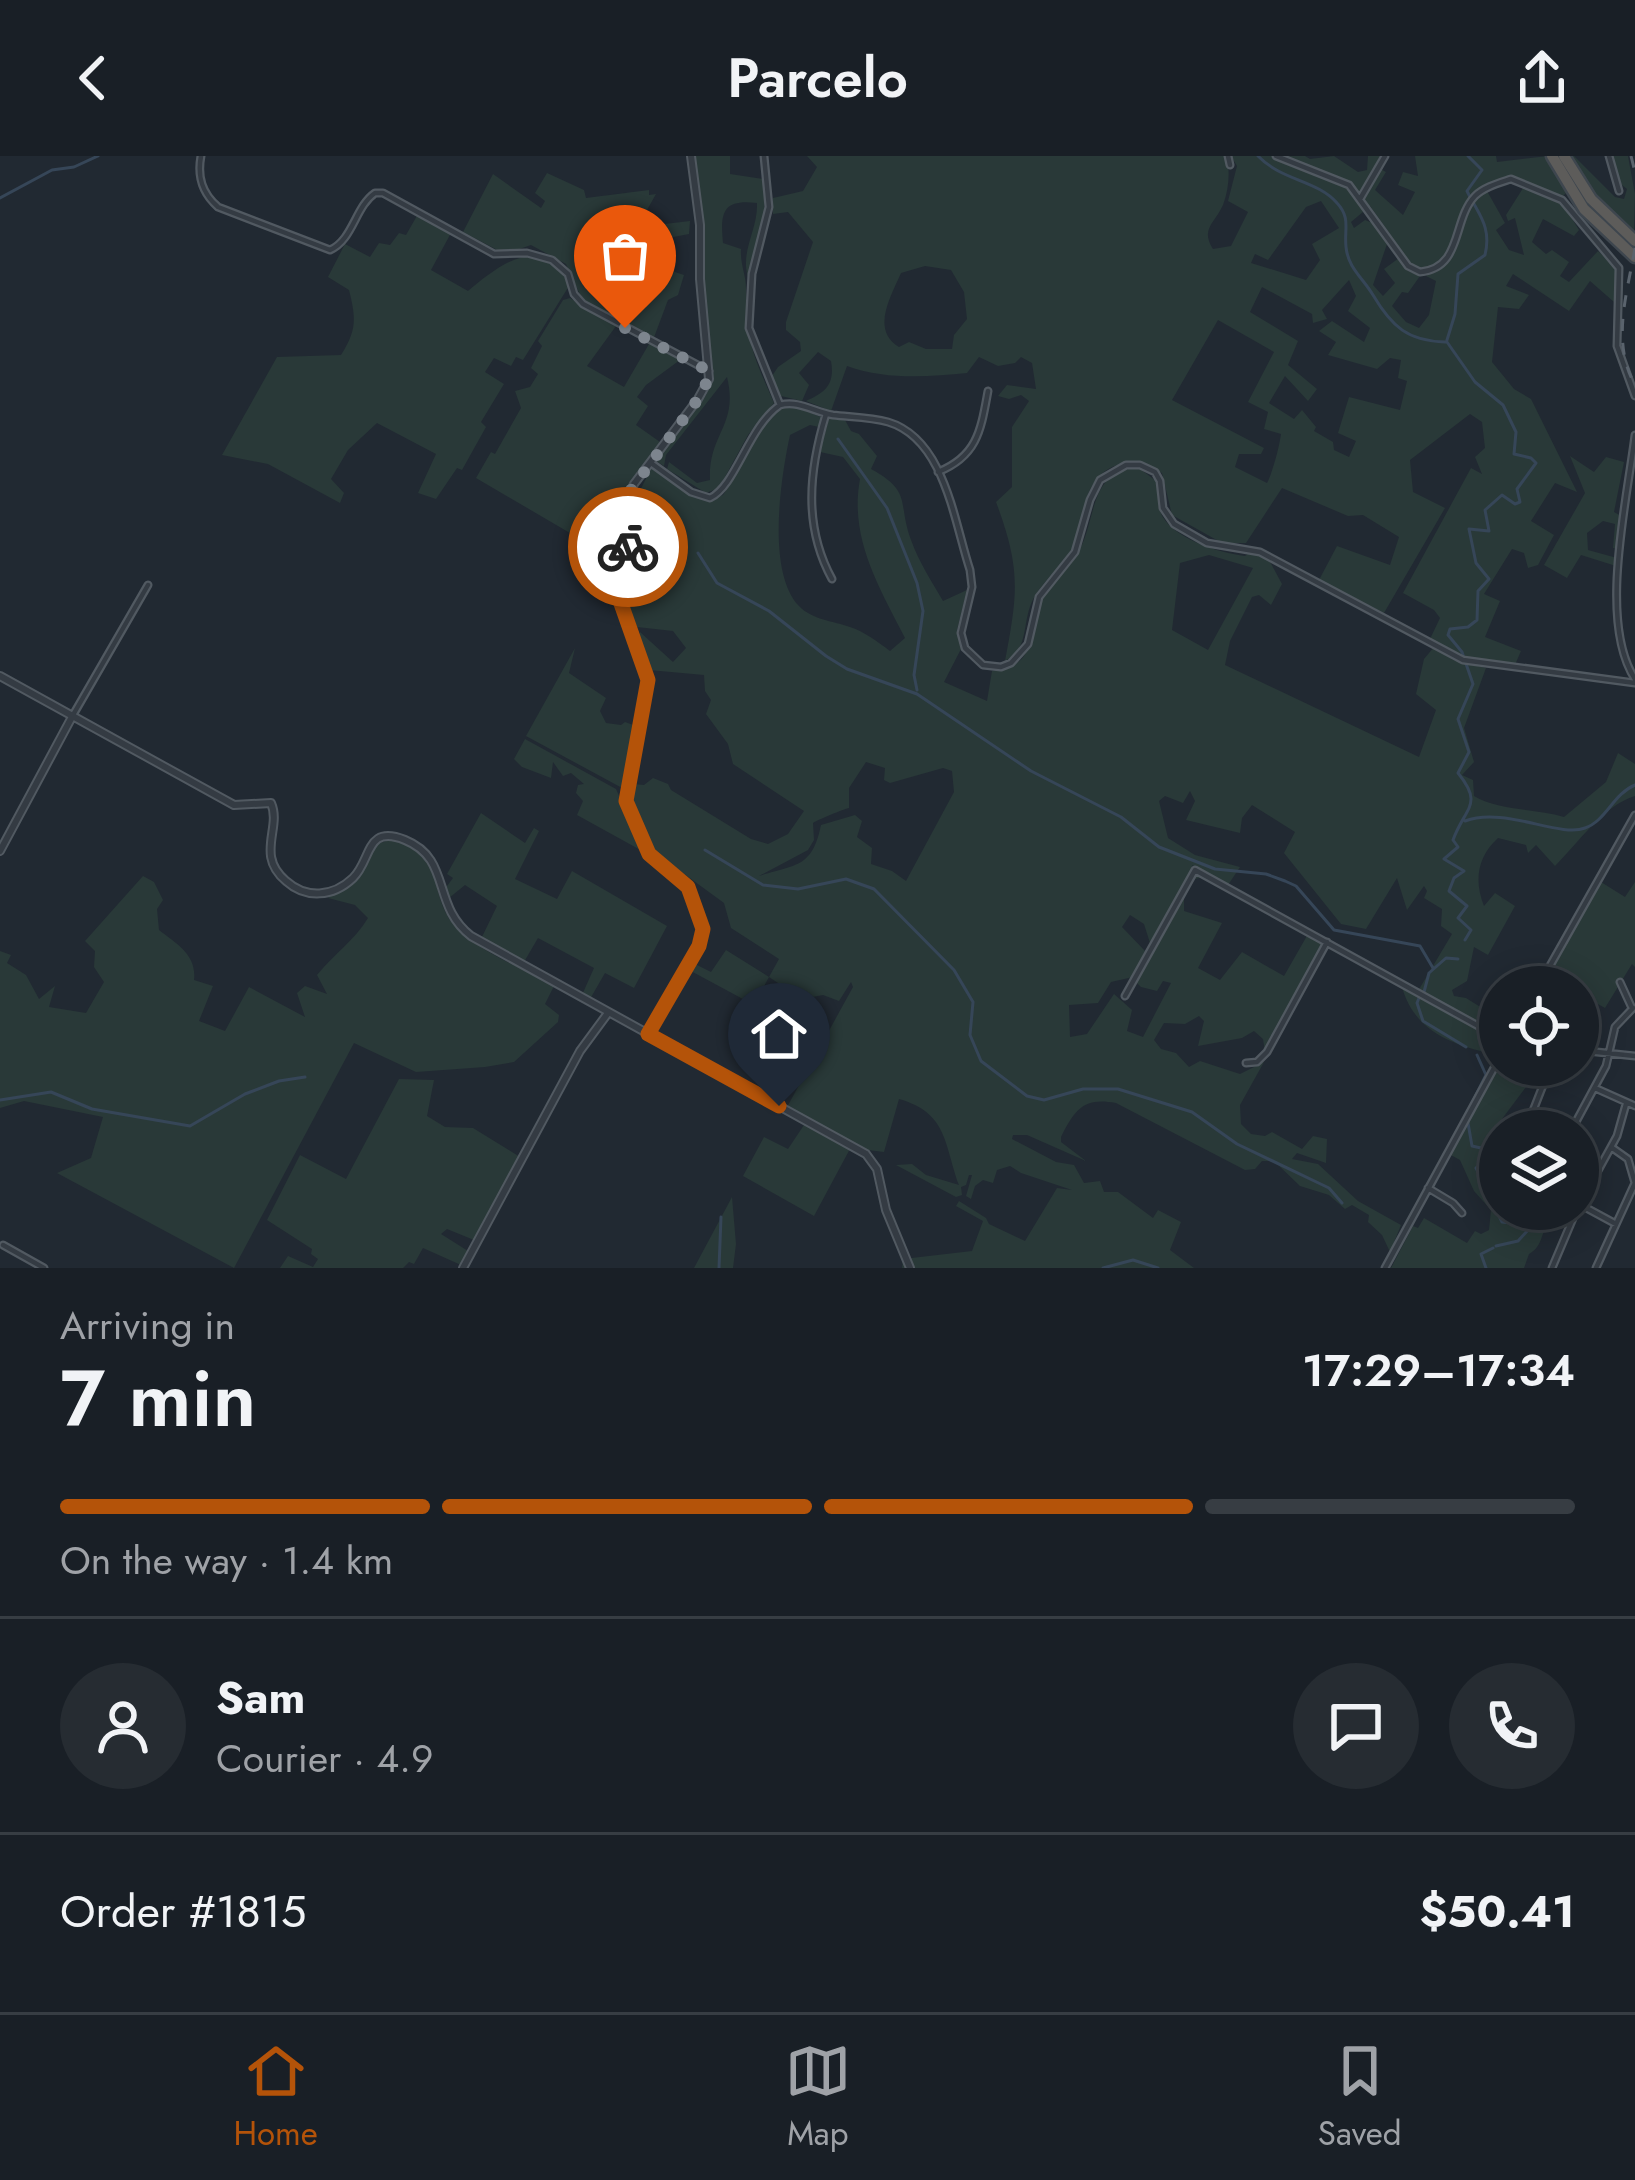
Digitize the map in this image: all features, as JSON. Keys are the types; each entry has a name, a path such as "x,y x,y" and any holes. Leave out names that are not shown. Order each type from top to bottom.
{"highway":[{"path":"1552,156 1589,225 1635,257"},
{"path":"1564,156 1595,204 1635,241"}],"street":[{"path":"201,156 198,172 204,190 225,211 334,250 366,200 383,193 494,254 526,253 552,260 568,274 583,304 709,371"},
{"path":"648,1034 699,946 703,929 688,887 649,854 626,801 648,680 617,590 629,541 628,494 704,391 709,371 691,156"},
{"path":"764,156 769,207 752,274 749,328 780,405"},
{"path":"1228,156 1231,165"},
{"path":"1276,156 1346,183 1408,266 1420,272 1438,267 1450,253 1478,194 1511,179 1562,200 1589,225 1619,268 1618,346 1635,396"},
{"path":"1360,199 1385,156"},
{"path":"1609,156 1619,190"},
{"path":"938,472 962,460 976,443 988,391"},
{"path":"650,462 691,492 716,496 752,435 780,405 798,403 826,414 901,428 926,448 938,472 970,570 962,640 969,655 983,665 1011,663 1025,650 1035,605 1075,551 1094,491 1107,475 1134,464 1155,472 1162,508 1174,524 1207,543 1259,552 1456,657 1635,681"},
{"path":"826,414 815,454 811,509 816,545 832,579"},
{"path":"1635,435 1618,605 1622,657 1635,681"},
{"path":"0,851 148,585"},
{"path":"0,676 236,806 272,804 269,849 273,866 305,894 318,895 352,879 379,838 396,837 416,845 433,860 445,905 466,933 866,1154 876,1167 886,1211 910,1268"},
{"path":"1550,966 1635,815"},
{"path":"1125,996 1195,870 1479,1026"},
{"path":"1246,1063 1257,1062 1267,1052 1327,942"},
{"path":"1583,1110 1615,1028 1634,1009 1620,982"},
{"path":"464,1268 580,1051 608,1013"},
{"path":"1599,1052 1635,1056"},
{"path":"1385,1268 1484,1086"},
{"path":"1595,1088 1635,1106"},
{"path":"1599,1168 1626,1105"},
{"path":"1596,1268 1635,1183 1628,1159 1611,1147"},
{"path":"1428,1188 1462,1213"},
{"path":"1599,1216 1616,1224"},
{"path":"1552,1268 1568,1230"},
{"path":"3,1245 44,1268"}],"shaded area":[{"path":"694,156 730,156 730,174 763,179 765,217 748,277 746,258 757,203 737,203 726,210 722,232 723,243 741,249 749,336 774,403 748,435 719,488 706,493 667,469 669,462 697,483 710,480 729,407 727,377 666,455 664,466 656,461 712,380"},
{"path":"807,156 1227,156 1227,193 1208,231 1213,249 1231,246 1248,212 1228,201 1237,166 1231,156 1334,156 1358,172 1367,170 1368,156 1380,156 1375,166 1386,172 1375,190 1403,215 1415,192 1398,185 1403,172 1418,176 1415,156 1496,156 1497,162 1548,156 1566,193 1562,197 1512,175 1495,181 1475,195 1450,246 1430,269 1415,269 1370,206 1351,222 1354,228 1365,220 1375,224 1387,244 1373,285 1383,296 1395,283 1384,269 1399,258 1408,271 1420,276 1392,306 1419,328 1429,315 1436,281 1426,276 1449,256 1470,209 1487,191 1505,223 1496,230 1509,250 1524,255 1515,218 1508,221 1506,215 1525,185 1561,201 1579,230 1574,236 1543,219 1532,242 1546,254 1552,250 1569,262 1560,276 1569,282 1598,251 1616,266 1614,302 1590,281 1569,311 1513,274 1506,286 1529,295 1519,309 1498,307 1492,362 1514,389 1531,399 1577,492 1555,483 1531,521 1554,535 1538,565 1528,568 1524,553 1512,549 1484,594 1500,601 1485,637 1521,651 1514,667 1477,662 1430,639 1440,618 1403,593 1471,468 1482,474 1475,457 1485,448 1482,422 1470,414 1410,460 1413,492 1445,508 1384,613 1319,580 1337,546 1390,565 1399,537 1363,515 1348,516 1282,488 1246,543 1222,543 1172,515 1162,473 1129,463 1108,469 1092,485 1075,543 1035,596 1018,650 1005,661 1015,581 996,502 1012,487 1012,427 1029,401 1021,395 998,396 1007,385 1036,389 1032,363 1021,357 998,366 979,357 967,373 922,376 877,374 847,366 831,411 806,401 824,390 832,376 831,361 818,352 799,373 809,385 802,401 781,396 772,376 801,351 800,342 786,330 786,322 813,242 788,212 773,214 773,198 803,191 817,167","holes":["1321,201 1339,228 1312,244 1320,260 1306,280 1251,263 1255,254 1268,260 1306,207","925,266 951,270 964,292 967,319 954,335 952,349 926,349 909,342 899,347 891,340 885,313 901,273","1349,280 1356,296 1348,311 1370,328 1364,342 1332,321 1319,331 1336,342 1328,355 1377,369 1390,358 1401,360 1398,378 1407,381 1400,410 1349,397 1338,433 1356,441 1349,457 1314,431 1316,427 1302,410 1294,419 1269,403 1285,376 1308,401 1317,389 1288,365 1298,341 1250,312 1262,287 1312,314 1313,323 1327,319 1322,310","1218,320 1274,352 1248,402 1268,412 1264,429 1281,434 1267,483 1235,467 1239,454 1261,454 1264,448 1172,400"]},
{"path":"1569,156 1615,197 1624,199 1627,189 1618,182 1613,156 1628,156 1635,194 1634,235 1601,204"},
{"path":"547,173 584,190 586,198 649,190 649,195 656,194 647,210 656,225 690,221 689,234 663,239 676,262 672,271 684,275 678,295 668,300 653,340 582,299 566,264 531,245 505,254 463,232 493,174 541,208 545,201 535,193"},
{"path":"418,214 451,233 431,270 468,291 507,263 535,256 559,269 569,286 523,360 516,357 511,366 494,358 485,372 504,384 481,422 486,427 462,470 457,468 436,499 418,493 436,454 377,423 348,450 331,479 344,493 340,503 268,464 222,455 277,357 341,355 354,324 353,308 349,290 328,277 345,244 370,257 379,243 390,245 399,233 406,235"},
{"path":"570,298 616,326 587,366 624,387 649,344 680,360 637,397 648,406 636,425 660,442 628,493 624,560 592,538 587,543 476,478 521,408 515,391 530,387 538,374 531,368 542,346 538,341 563,300"},
{"path":"793,406 821,417 819,427 810,425 790,435 780,498 782,570 799,606 861,632 890,651 905,638 876,581 863,542 860,479 843,457 820,452 829,418 845,420 877,456 871,469 898,492 914,548 943,601 967,590 957,630 961,649 944,682 987,701 992,671 1018,663 1024,655 1040,603 1079,551 1103,486 1123,470 1139,468 1156,481 1160,511 1174,529 1222,552 1245,556 1252,551 1269,560 1282,584 1271,605 1259,595 1252,597 1230,641 1225,665 1419,757 1436,710 1416,694 1424,659 1434,647 1453,660 1486,668 1464,728 1474,762 1462,775 1473,780 1474,796 1494,804 1564,817 1606,782 1618,753 1635,764 1635,796 1602,816 1555,866 1536,845 1528,853 1526,845 1498,838 1486,853 1478,879 1484,906 1495,893 1515,906 1488,955 1474,947 1467,981 1452,990 1454,996 1479,1006 1479,1023 1418,991 1452,934 1441,926 1442,909 1424,898 1424,886 1407,910 1397,878 1366,929 1341,924 1284,853 1295,832 1252,805 1242,818 1240,833 1186,820 1195,801 1190,791 1183,803 1165,796 1159,801 1168,838 1195,855 1240,867 1228,885 1192,865 1150,943 1144,924 1130,915 1122,927 1145,951 1133,977 1111,982 1098,1003 1069,1005 1070,1037 1087,1034 1114,994 1132,1010 1127,1031 1143,1037 1171,983 1163,981 1157,991 1135,981 1194,873 1205,877 1194,879 1184,898 1184,911 1222,923 1198,968 1220,980 1242,952 1284,976 1308,934 1325,943 1265,1052 1263,1039 1254,1031 1242,1038 1198,1046 1204,1021 1199,1016 1185,1024 1164,1023 1154,1040 1189,1067 1200,1061 1240,1074 1264,1062 1240,1105 1241,1124 1251,1134 1272,1132 1302,1149 1313,1136 1327,1139 1326,1163 1297,1153 1292,1159 1318,1164 1358,1201 1401,1225 1390,1252 1382,1235 1368,1222 1369,1215 1352,1205 1345,1209 1329,1195 1300,1186 1274,1161 1245,1170 1116,1103 1096,1102 1076,1112 1061,1137 1061,1142 1086,1161 1027,1135 1013,1135 1012,1139 1056,1162 1074,1165 1084,1183 1100,1181 1104,1192 1118,1192 1153,1218 1158,1210 1181,1222 1170,1250 1194,1268 902,1268 903,1259 972,1251 983,1221 956,1206 959,1201 989,1224 1025,1241 1057,1188 1072,1190 1010,1166 997,1170 993,1183 983,1180 975,1186 971,1199 966,1196 969,1175 962,1195 956,1197 896,1165 912,1164 926,1175 959,1185 942,1132 915,1105 899,1099 884,1152 868,1150 787,1107 853,987 851,982 839,1001 823,995 802,999 769,977 779,959 731,928 724,903 650,849 632,808 633,784 644,785 653,778 751,839 768,844 788,834 804,811 733,764 728,744 706,714 711,700 704,675 649,670 640,632 673,662 686,648 673,631 637,627 624,590 634,552 651,563 662,562 665,555 653,540 643,547 632,542 634,502 652,467 694,497 723,495 759,429 779,410","holes":["1209,555 1253,568 1208,650 1172,630 1180,563","866,762 885,768 884,780 890,783 943,768 952,771 954,792 906,881 871,864 872,848 857,837 862,821 855,815 821,825 813,849 801,862 759,876 808,850 814,840 813,823 849,808 849,788"]},
{"path":"1570,456 1594,472 1606,457 1624,462 1614,512 1623,517 1619,549 1613,548 1615,524 1603,521 1587,533 1588,550 1617,558 1616,566 1581,555 1567,578 1544,565 1585,493"},
{"path":"575,648 569,673 606,698 600,711 606,723 636,726 624,789 526,736"},
{"path":"525,739 616,789 644,852 577,815 583,801 576,793 578,785 584,784 571,773 563,776 553,762 551,778 522,767 514,759"},
{"path":"481,813 525,843 534,828 539,831 515,879 557,899 572,871 667,926 634,988 605,973 590,999 582,995 594,968 538,938 524,962 481,939 497,906 465,885 449,898 444,890 453,878 447,874"},
{"path":"393,839 424,857 443,906 462,933 554,986 545,1004 559,1015 558,1022 514,1062 485,1067 416,1072 354,1043 234,1268 57,1173 91,1158 103,1117 24,1101 0,1108 0,951 11,955 7,963 26,975 39,999 55,986 49,1007 86,1013 104,982 94,967 95,951 85,941 143,876 154,882 163,900 157,909 159,930 189,957 194,980 213,986 199,1021 225,1031 249,987 305,1017 297,993 305,986 327,994 317,975 368,918 355,905 328,898 357,878 374,845"},
{"path":"1601,882 1625,897 1635,882 1635,967 1632,964 1605,1008 1599,1005 1599,966 1554,966"},
{"path":"726,950 769,977 754,1005 689,970 693,963 711,972"},
{"path":"1402,987 1479,1029 1479,1051 1438,1035 1408,1003"},
{"path":"399,1079 434,1080 427,1116 445,1127 473,1128 520,1157 474,1240 447,1229 441,1234 468,1251 461,1265 423,1248 414,1264 403,1268 280,1268 288,1256 313,1267 318,1259 312,1249 267,1220 300,1155 346,1179"},
{"path":"1487,1086 1527,1086 1509,1110 1479,1110 1479,1197 1460,1160 1449,1154"},
{"path":"806,1122 851,1147 814,1216 743,1176 764,1137 788,1149"},
{"path":"732,1197 733,1268 694,1268"},
{"path":"1424,1218 1467,1243 1475,1231 1545,1230 1524,1268 1391,1268 1413,1226 1418,1228"}],"waterway":[{"path":"0,198 52,170 98,156"},
{"path":"1258,156 1337,203 1345,219 1350,261 1394,324 1421,339 1445,342"},
{"path":"1447,340 1455,314 1458,274 1485,255 1487,245 1483,221 1467,191 1482,170 1468,156"},
{"path":"1447,342 1475,382 1503,405 1516,432 1514,454 1536,463 1517,489 1520,502 1515,504 1502,495 1485,510 1489,531 1469,529 1476,563 1489,579 1478,591 1477,620 1468,627 1450,629 1448,635 1462,652 1473,684 1458,719 1469,752 1458,773 1471,800 1453,840 1458,847 1444,859 1464,871 1454,878 1449,891 1467,906 1458,918 1471,930 1465,940"},
{"path":"838,439 887,508 917,583 923,611 914,675 917,690"},
{"path":"698,553 717,583 769,611 826,656 847,669 917,694 1031,771 1121,817 1159,847 1215,869 1266,874 1285,881 1296,886 1334,930 1420,946 1433,968"},
{"path":"1465,821 1497,817 1561,829 1585,828 1635,785"},
{"path":"705,850 763,885 798,889 846,879 874,889 954,970 973,1002 970,1035 981,1061 1027,1096 1044,1100 1083,1089 1118,1089 1192,1112 1237,1144 1329,1188 1342,1203"},
{"path":"1424,992 1429,973 1446,958 1458,959"},
{"path":"1419,998 1423,1021 1466,1047"},
{"path":"1464,1119 1486,1075 1477,1055"},
{"path":"0,1100 51,1092 92,1109 190,1126 245,1094 305,1077"},
{"path":"1468,1123 1472,1146 1479,1148"},
{"path":"1479,1166 1479,1174"},
{"path":"719,1268 721,1217"},
{"path":"1496,1246 1518,1241 1528,1230"},
{"path":"1486,1268 1481,1254 1493,1248"},
{"path":"1103,1268 1133,1260 1158,1268"}],"railway":[{"path":"1631,156 1635,172"},
{"path":"1635,248 1622,335 1635,385"}],"way so far":[{"path":"625,328 709,371 704,391 628,494 628,547"}],"route":[{"path":"628,547 618,595 648,689 626,801 649,854 688,887 703,929 699,946 648,1034 779,1106"}]}
